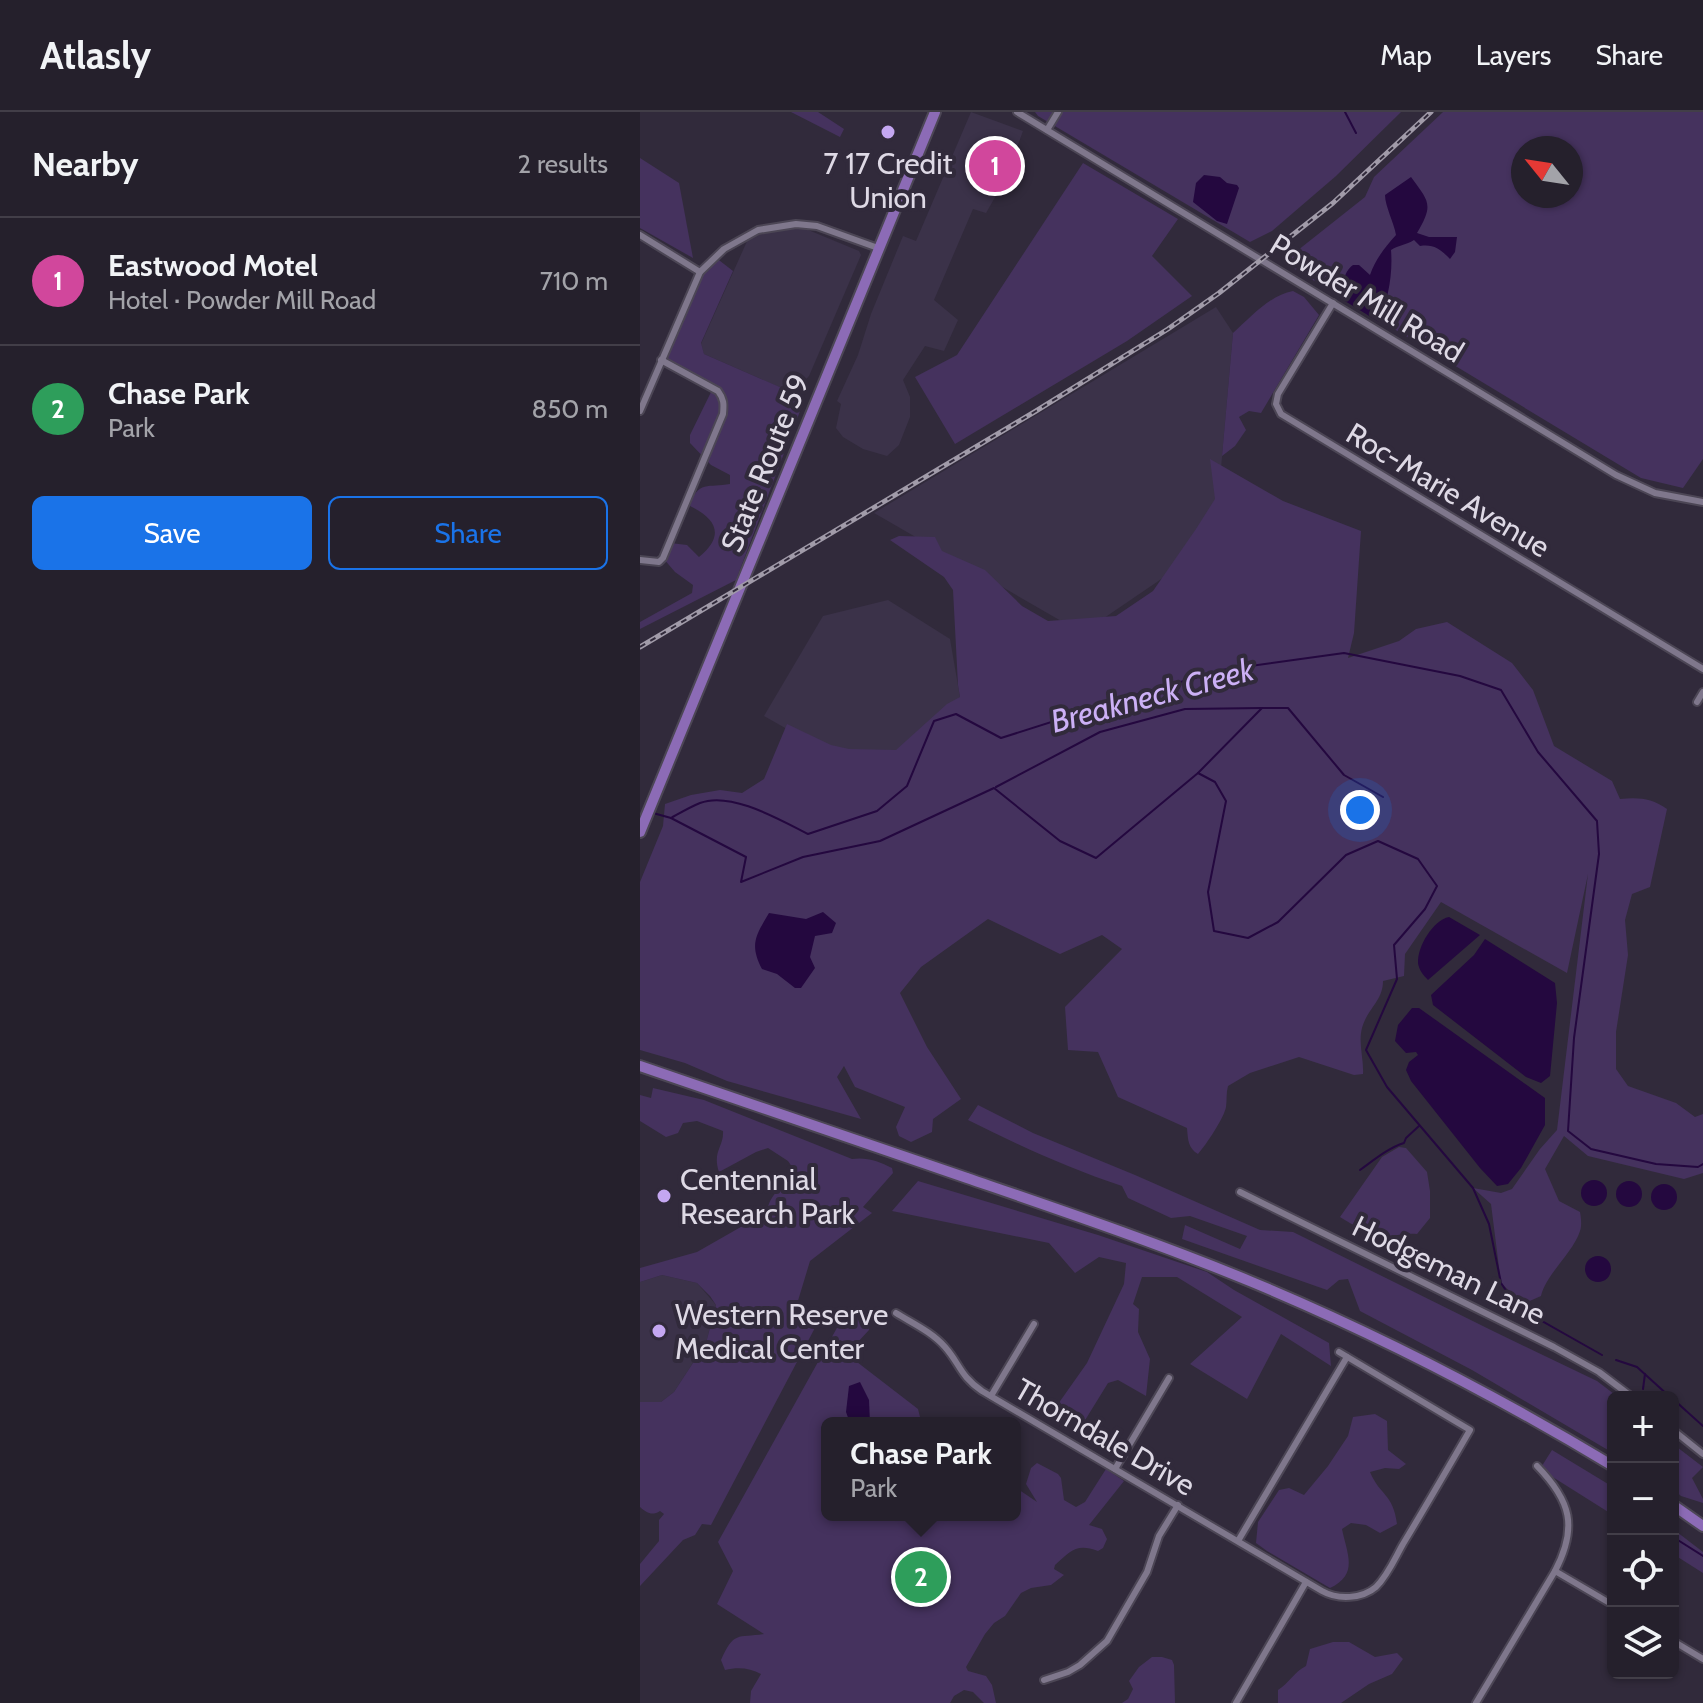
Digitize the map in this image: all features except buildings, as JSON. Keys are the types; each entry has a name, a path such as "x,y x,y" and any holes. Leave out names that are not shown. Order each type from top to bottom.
{"main road":[{"name":"State Route 59","path":"640,832 935,112"},
{"path":"640,1066 1094,1221 1253,1282 1442,1369 1608,1463"},
{"path":"1679,1509 1703,1526"}],"street":[{"name":"Powder Mill Road","path":"1017,112 1616,475 1655,493 1703,502"},
{"path":"1047,130 1058,112"},
{"path":"640,411 700,272 724,249 760,230 796,224 817,226 878,248"},
{"path":"640,235 700,272"},
{"name":"Roc-Marie Avenue","path":"1333,303 1278,394 1276,404 1281,414 1703,669"},
{"path":"640,560 659,562 670,543 723,414 723,397 718,391 661,360"},
{"path":"1697,702 1703,692"},
{"name":"Hodgeman Lane","path":"1240,1192 1575,1358 1624,1391"},
{"name":"Thorndale Drive","path":"896,1313 940,1342 966,1378 991,1396 1306,1582 1330,1595 1342,1597 1362,1594 1377,1586 1470,1430 1347,1357"},
{"path":"991,1396 1034,1324"},
{"path":"1238,1541 1347,1357 1339,1352"},
{"path":"1115,1469 1169,1378"},
{"path":"1679,1435 1703,1454"},
{"path":"1476,1703 1565,1552 1569,1533 1568,1512 1559,1491 1537,1466"},
{"path":"1044,1680 1080,1665 1107,1641 1147,1572 1159,1536 1178,1505"},
{"path":"1555,1571 1607,1601"},
{"path":"1236,1703 1306,1582"},
{"path":"1679,1645 1703,1659"}],"shaded area":[{"path":"791,112 818,112 844,129 840,137"},
{"path":"971,112 1023,131 1006,178 986,213 973,209 934,300 958,320 944,351 925,346 903,380 910,397 910,417 899,445 887,456 863,449 843,437 836,428 841,404 837,401 858,355 903,236 916,241"},
{"path":"1035,112 1401,112 1336,176 1272,231 1250,242"},
{"path":"1443,112 1703,112 1703,459 1683,488 1641,478 1283,262 1365,197 1374,177"},
{"path":"640,158 679,183 693,258 640,228"},
{"path":"1083,163 1178,219 1152,256 1192,296 1127,341 955,444 915,377 957,355"},
{"path":"1204,175 1220,177 1239,188 1227,224 1217,221 1193,202 1196,183"},
{"path":"1411,177 1427,204 1426,216 1417,233 1429,237 1457,237 1455,252 1450,259 1436,248 1420,246 1414,240 1391,250 1389,287 1379,322 1340,298 1347,272 1353,265 1359,265 1370,275 1396,235 1385,195"},
{"path":"801,227 859,251 861,255 809,376 793,393 704,354 701,344 748,239 768,228"},
{"path":"715,257 733,271 701,343 704,354 805,398 736,580 640,629 640,622 692,593 693,585 663,558 670,543 687,545 699,557 707,549 715,535 712,522 690,506 700,489 730,484 730,475 711,465 690,443 690,435 713,388 661,360 700,272"},
{"path":"1293,291 1304,297 1319,315 1261,413 1249,411 1239,417 1246,430 1235,446 1222,456 1233,333 1269,302"},
{"path":"1216,307 1233,333 1218,502 1201,552 1082,633 874,513"},
{"path":"1210,459 1283,501 1361,531 1354,633 1348,658 1399,641 1416,629 1447,622 1512,663 1533,690 1554,746 1612,781 1620,799 1645,799 1667,809 1650,887 1632,894 1625,920 1628,955 1616,1032 1616,1069 1628,1086 1676,1103 1695,1117 1703,1114 1703,1173 1684,1179 1588,1156 1564,1136 1545,1169 1559,1201 1580,1212 1581,1229 1541,1296 1523,1304 1501,1283 1491,1204 1473,1188 1501,1193 1512,1189 1557,1130 1588,874 1567,973 1441,902 1405,954 1404,976 1383,981 1380,994 1364,1021 1361,1040 1363,1074 1354,1075 1299,1057 1250,1073 1228,1086 1225,1112 1198,1154 1190,1146 1187,1128 1118,1097 1098,1052 1068,1050 1065,1007 1122,949 1102,935 1060,954 988,919 921,967 900,993 927,1047 961,1099 933,1119 932,1132 911,1142 899,1136 896,1127 905,1107 855,1087 844,1066 837,1077 861,1119 727,1081 685,1063 640,1050 640,882 663,826 665,804 720,790 742,793 764,779 787,724 831,745 849,749 896,750 947,704 960,697 953,590 944,577 890,540 899,536 935,537 942,551 985,570 1022,606 1048,621 1116,616 1153,591 1215,499"},
{"path":"888,600 950,639 960,697 900,753 833,755 764,716 823,616"},
{"path":"823,912 836,923 832,933 815,936 810,957 815,968 801,988 795,988 777,974 762,969 755,946 769,913 806,919"},
{"path":"1449,917 1480,935 1428,980 1419,966 1420,949 1437,923"},
{"path":"1485,939 1555,983 1557,1003 1550,1076 1541,1083 1526,1077 1433,1005 1431,995 1474,955"},
{"path":"1412,1008 1419,1008 1545,1098 1545,1125 1521,1168 1508,1184 1497,1186 1480,1168 1411,1081 1406,1070 1409,1062 1418,1055 1416,1052 1406,1053 1395,1041 1398,1025"},
{"path":"653,1088 704,1100 852,1159 882,1163 892,1168 893,1173 863,1207 872,1213 810,1261 797,1304 817,1324 711,1525 702,1524 695,1535 683,1540 640,1586 640,1564 659,1541 659,1520 664,1514 660,1511 650,1513 640,1507 640,1402 661,1402 674,1392 706,1343 716,1305 697,1283 662,1275 640,1282 640,1268 697,1252 767,1212 774,1195 797,1174 788,1161 768,1148 719,1172 717,1154 723,1131 697,1121 683,1123 678,1133 666,1137 640,1121 640,1095 651,1098"},
{"path":"978,1105 1033,1133 1260,1230 1293,1232 1597,1381 1610,1391 1607,1391 1607,1449 1472,1370 1360,1311 1348,1279 1339,1280 1327,1290 1182,1239 1185,1225 1240,1249 1247,1236 1190,1216 1171,1218 1128,1198 1122,1186 1044,1156 968,1120"},
{"path":"1399,1147 1406,1148 1427,1172 1430,1218 1417,1234 1377,1235 1340,1217 1382,1157"},
{"path":"1594,1180 1603,1184 1607,1193 1603,1202 1594,1206 1585,1202 1581,1193 1585,1184"},
{"path":"918,1181 1098,1235 1207,1272 1329,1343 1331,1366 1281,1334 1247,1399 1190,1364 1242,1317 1177,1277 1142,1277 1133,1304 1139,1309 1138,1332 1150,1359 1146,1396 1118,1380 1108,1383 1079,1430 1051,1414 1087,1363 1124,1284 1126,1263 1099,1257 1075,1273 1049,1243 892,1211"},
{"path":"1629,1181 1638,1185 1642,1194 1638,1203 1629,1207 1620,1203 1616,1194 1620,1185"},
{"path":"1664,1184 1673,1188 1677,1197 1673,1206 1664,1210 1655,1206 1651,1197 1655,1188"},
{"path":"1598,1256 1607,1260 1611,1269 1607,1278 1598,1282 1589,1278 1585,1269 1589,1260"},
{"path":"662,1275 697,1283 716,1305 706,1343 674,1392 661,1402 640,1402 640,1282"},
{"path":"848,1308 871,1318 869,1330 857,1343 857,1362 918,1409 920,1417 821,1417 821,1521 1021,1521 1021,1491 1037,1502 1026,1484 1031,1468 1037,1463 1058,1474 1064,1500 1076,1507 1085,1502 1106,1469 1124,1481 1089,1525 1102,1529 1107,1539 1103,1548 1098,1551 1079,1548 1070,1552 1055,1565 1054,1569 1064,1575 1051,1585 1021,1593 1005,1616 985,1634 966,1667 968,1671 986,1676 992,1685 996,1703 984,1703 973,1692 964,1690 954,1696 950,1703 750,1703 751,1691 761,1674 744,1669 725,1670 721,1660 733,1640 764,1634 717,1604 733,1571 718,1542"},
{"path":"860,1382 869,1400 870,1417 848,1417 849,1386"},
{"path":"1375,1414 1387,1421 1388,1450 1406,1464 1399,1469 1385,1468 1370,1472 1389,1500 1397,1524 1380,1533 1366,1525 1351,1523 1342,1529 1348,1570 1330,1588 1256,1543 1258,1522 1279,1490 1289,1488 1304,1495 1348,1436 1353,1417"},
{"path":"1679,1449 1703,1467 1692,1478 1703,1503 1681,1496"},
{"path":"1552,1450 1607,1483 1607,1511 1540,1469"},
{"path":"1679,1534 1703,1552 1703,1573 1679,1558"},
{"path":"1333,1642 1349,1642 1375,1657 1397,1653 1403,1659 1392,1674 1369,1684 1341,1703 1278,1703 1278,1690 1306,1666 1310,1649"},
{"path":"1152,1657 1172,1660 1175,1703 1122,1703 1133,1689 1129,1681 1139,1667"}],"waterway":[{"path":"1345,112 1356,133"},
{"name":"Breakneck Creek","path":"671,818 700,803 726,801 770,815 808,834 877,811 907,786 934,721 956,714 1001,738 1222,670 1344,653 1460,676 1501,690 1538,752 1597,821 1599,854 1574,1038 1568,1131 1591,1149 1656,1164 1698,1167 1703,1164"},
{"path":"1198,773 1262,708 1288,708 1344,775 1383,797"},
{"path":"996,787 1100,732 1185,709 1262,708"},
{"path":"653,813 671,818 746,857 741,882 803,857 880,841 994,788 1060,841 1096,858 1198,773 1215,782 1226,801 1208,892 1214,931 1248,938 1278,922 1346,855 1378,841 1418,859 1437,886 1425,909 1394,945 1397,979 1366,1050 1387,1087 1473,1188 1489,1224 1501,1283 1517,1307 1602,1355"},
{"path":"1360,1170 1404,1143 1419,1126"},
{"path":"1616,1360 1637,1367 1663,1391"},
{"path":"1643,1389 1645,1374"},
{"path":"1679,1404 1703,1426"},
{"path":"1679,1541 1703,1556"}],"railway":[{"path":"640,647 1168,329 1333,203 1431,112"}],"place":[{"name":"7 17 Credit Union","path":"888,132"},
{"name":"Eastwood Motel","path":"995,166"},
{"name":"Centennial Research Park","path":"664,1196"},
{"name":"Western Reserve Medical Center","path":"659,1331"},
{"name":"Chase Park","path":"921,1577"}]}
